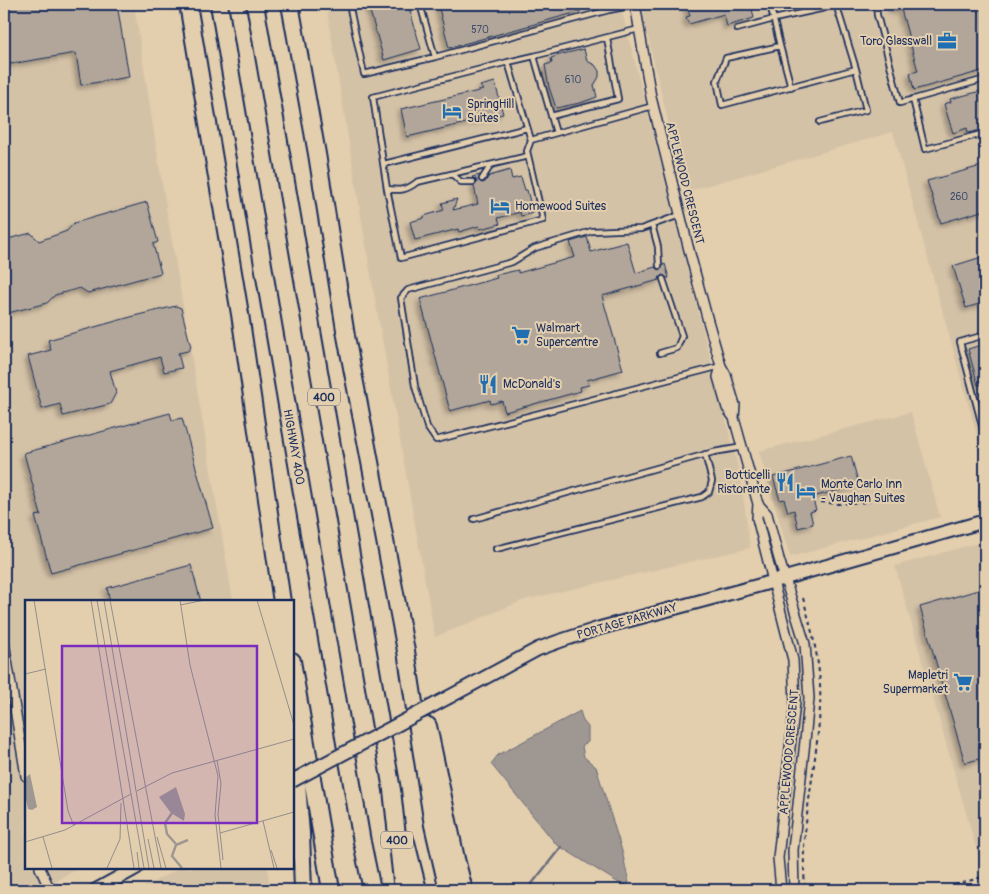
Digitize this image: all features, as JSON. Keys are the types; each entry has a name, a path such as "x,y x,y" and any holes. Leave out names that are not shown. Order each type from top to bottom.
{"highway":[{"path":"188,4 240,314 281,599"},
{"name":"HIGHWAY 400","path":"219,4 276,344 362,842 372,890"},
{"name":"400","path":"255,4 392,790 403,890"},
{"path":"290,4 317,154 346,336 406,651 433,825 448,890"},
{"path":"406,651 430,736 464,890"},
{"path":"294,673 331,890"},
{"path":"294,750 301,833 303,890"},
{"path":"392,790 418,890"},
{"path":"362,842 365,890"}],"street":[{"name":"APPLEWOOD CRESCENT","path":"635,4 653,106 680,215 721,366 726,375 735,405 734,418 758,504 767,514 793,660 794,702 778,858 781,890"},
{"name":"PORTAGE PARKWAY","path":"294,780 538,649 600,628 985,521"},
{"name":"APPLEWOOD CRESCENT","path":"779,579 805,644 809,698 793,850 794,890"},
{"path":"4,642 25,770"},
{"path":"40,869 50,890"},
{"path":"96,890 134,869"}],"lane":[{"path":"349,4 364,74 635,4"},
{"path":"420,4 435,57"},
{"path":"602,4 603,11"},
{"path":"770,4 791,86"},
{"path":"737,29 824,8 830,4"},
{"path":"820,122 866,110 856,69 836,4"},
{"path":"876,4 877,15 900,103 985,79"},
{"path":"508,62 531,140 527,151 543,220 401,258 387,189 373,97 508,62 607,38 639,29"},
{"path":"551,116 618,99 607,38"},
{"path":"780,46 726,58 717,81 722,105 856,69"},
{"path":"534,56 556,133"},
{"path":"913,99 925,149 985,133"},
{"path":"531,140 653,106"},
{"path":"384,164 527,128"},
{"path":"387,189 410,188 417,182 528,156"},
{"path":"482,179 491,165"},
{"path":"452,174 461,182 473,182"},
{"path":"680,215 641,229 592,231 535,248 512,262 408,290 402,298 415,386 427,427 436,440 721,366"},
{"path":"652,225 658,247 659,266"},
{"path":"660,353 677,348 682,336 663,279"},
{"path":"985,335 960,342 985,437"},
{"path":"474,519 706,454 743,447"},
{"path":"496,549 702,497 709,492 712,481 706,454"}],"path":[{"path":"821,502 838,504 870,502"},
{"path":"939,890 985,876"}],"shaded area":[{"path":"4,4 134,4 160,171 233,600 25,600 25,869 78,869 62,877 47,890 4,890"},
{"path":"326,4 620,4 741,479 750,548 524,600 435,637 372,282"},
{"path":"640,4 985,4 985,465 893,132 685,192"},
{"path":"911,412 940,517 790,557 759,451"},
{"path":"985,541 985,861 980,861 895,566"},
{"path":"580,711 583,721 588,727 588,742 582,746 584,757 596,767 622,851 629,883 622,885 556,844 491,764 498,755"},
{"path":"178,869 268,869 269,890 138,890"}],"building":[{"path":"4,4 117,4 129,77 81,85 76,53 4,65"},
{"path":"368,4 408,4 421,49 384,60"},
{"path":"438,4 581,4 581,11 449,48"},
{"path":"686,4 751,4 754,18 727,26 724,14 689,24 686,17 690,16"},
{"name":"Toro Glasswall","path":"891,4 985,4 985,70 914,90 910,73 918,71 901,9 894,11"},
{"path":"584,49 587,61 595,65 599,71 599,77 594,85 597,97 556,108 549,87 545,65 552,63 551,58"},
{"name":"SpringHill Suites","path":"495,82 503,114 407,137 401,109 483,90 480,86"},
{"path":"985,90 985,129 968,133 967,128 953,133 944,104 951,102 950,99"},
{"path":"985,165 985,210 941,223 927,181"},
{"name":"Homewood Suites","path":"510,170 512,179 521,177 525,190 527,190 533,213 521,216 520,212 498,218 500,224 480,229 479,226 459,232 458,229 415,240 410,222 444,210 442,203 457,199 453,210 478,204 474,186 477,182 472,177 480,175 478,180 482,183 489,176"},
{"path":"147,202 158,242 153,244 161,273 88,293 80,288 55,295 47,303 4,314 4,240 31,233 39,241 67,231 74,223"},
{"name":"Walmart Supercentre","path":"587,237 591,252 627,242 636,273 655,267 660,270 665,264 669,278 662,275 659,280 602,296 623,370 587,380 589,385 580,387 581,391 505,412 502,401 491,404 490,400 450,411 420,299 497,278 496,275 518,270 518,273 575,257 570,242"},
{"path":"985,256 985,302 966,308 953,266"},
{"path":"176,306 181,308 191,347 188,351 178,353 182,368 164,372 160,357 110,371 116,393 110,404 63,416 60,404 42,409 28,356 51,350 48,340"},
{"path":"985,344 985,383 978,385 968,349"},
{"path":"170,413 172,420 182,418 213,528 51,573 35,516 41,515 24,453"},
{"name":"Monte Carlo Inn - Vaughan Suites","path":"851,456 859,485 812,497 816,510 810,512 813,524 798,528 794,510 788,512 784,499 780,500 773,477"},
{"path":"191,565 200,600 110,600 107,588"},
{"name":"Mapletri Supermarket","path":"985,588 985,757 965,763 920,607"}],"waterway":[{"path":"527,890 561,847"}],"place":[{"name":"Toro Glasswall","path":"947,41"},
{"name":"SpringHill Suites","path":"452,111"},
{"name":"Homewood Suites","path":"500,206"},
{"name":"Walmart Supercentre","path":"521,335"},
{"name":"McDonald's","path":"488,384"},
{"name":"Botticelli Ristorante","path":"785,482"},
{"name":"Monte Carlo Inn - Vaughan Suites","path":"806,491"},
{"name":"Mapletri Supermarket","path":"963,682"}]}
